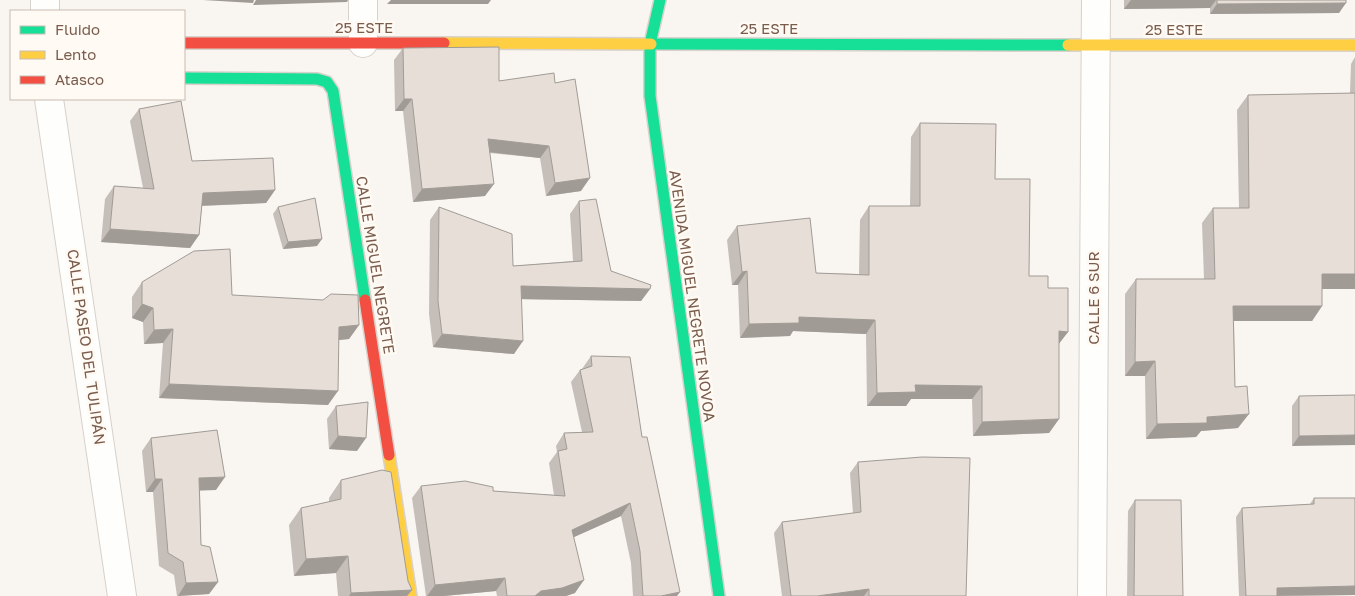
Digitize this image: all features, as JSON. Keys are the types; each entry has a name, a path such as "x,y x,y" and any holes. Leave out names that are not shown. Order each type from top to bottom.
{"street":[{"path":"362,43 363,0"},
{"name":"AVENIDA MIGUEL NEGRETE NOVOA","path":"660,0 650,44 650,96 718,596"},
{"name":"CALLE 6 SUR","path":"1092,596 1096,0"},
{"name":"25 ESTE","path":"185,43 1355,45"},
{"name":"CALLE MIGUEL NEGRETE","path":"185,78 317,79 327,82 333,91 411,596"},
{"name":"CALLE PASEO DEL TULIPÁN","path":"49,100 122,596"}],"building":[{"path":"1217,0 1346,0 1346,3 1217,4"},
{"path":"499,47 499,81 554,73 555,83 575,79 590,178 555,183 549,146 488,139 494,184 422,189 412,99 404,99 403,48"},
{"path":"1355,93 1355,274 1322,274 1322,306 1233,306 1235,387 1247,386 1249,414 1207,417 1207,423 1157,424 1155,361 1135,362 1136,279 1215,279 1213,208 1249,208 1248,95"},
{"path":"181,101 192,161 273,158 275,190 203,193 199,235 110,229 114,186 154,189 139,109"},
{"path":"920,123 996,124 995,179 1030,179 1029,276 1048,276 1048,288 1068,288 1068,332 1059,331 1059,419 982,422 982,386 915,385 916,392 877,393 875,320 799,317 799,323 749,324 747,271 742,272 737,226 810,218 816,273 869,275 869,206 920,206"},
{"path":"315,198 322,239 288,242 278,207"},
{"path":"596,199 611,271 651,285 650,289 521,286 523,341 442,334 438,301 439,207 512,234 513,266 582,261 579,201"},
{"path":"230,249 232,295 323,300 331,294 358,295 359,325 339,327 338,391 169,384 173,329 154,330 153,308 142,304 142,282 194,251"},
{"path":"591,356 630,357 642,437 647,437 680,592 661,596 643,596 640,551 630,503 572,530 584,580 562,588 541,591 535,596 507,596 505,578 435,585 421,486 465,481 493,487 493,491 565,496 558,451 567,449 564,433 593,432 580,370 592,366"},
{"path":"1355,395 1355,435 1299,436 1299,396"},
{"path":"368,402 366,438 338,436 336,406"},
{"path":"217,430 225,477 199,478 201,545 210,547 218,582 186,583 183,562 168,553 162,479 155,479 151,438"},
{"path":"922,457 970,458 966,596 869,596 869,589 817,596 791,596 782,522 861,512 858,462"},
{"path":"382,470 391,472 408,581 412,590 351,593 348,556 306,559 301,508 341,499 341,480"},
{"path":"1314,498 1355,498 1355,586 1277,588 1277,596 1246,596 1242,508 1314,504"},
{"path":"1135,500 1181,500 1183,596 1134,596"}],"traffic: fast":[{"path":"660,0 650,44 650,96 719,596"},
{"path":"651,44 1068,45"},
{"path":"185,78 317,79 327,82 333,91 365,300"}],"traffic: slow":[{"path":"444,43 651,44"},
{"path":"1068,45 1355,45"},
{"path":"389,455 411,596"}],"traffic: jam":[{"path":"185,43 444,43"},
{"path":"365,300 389,455"}]}
